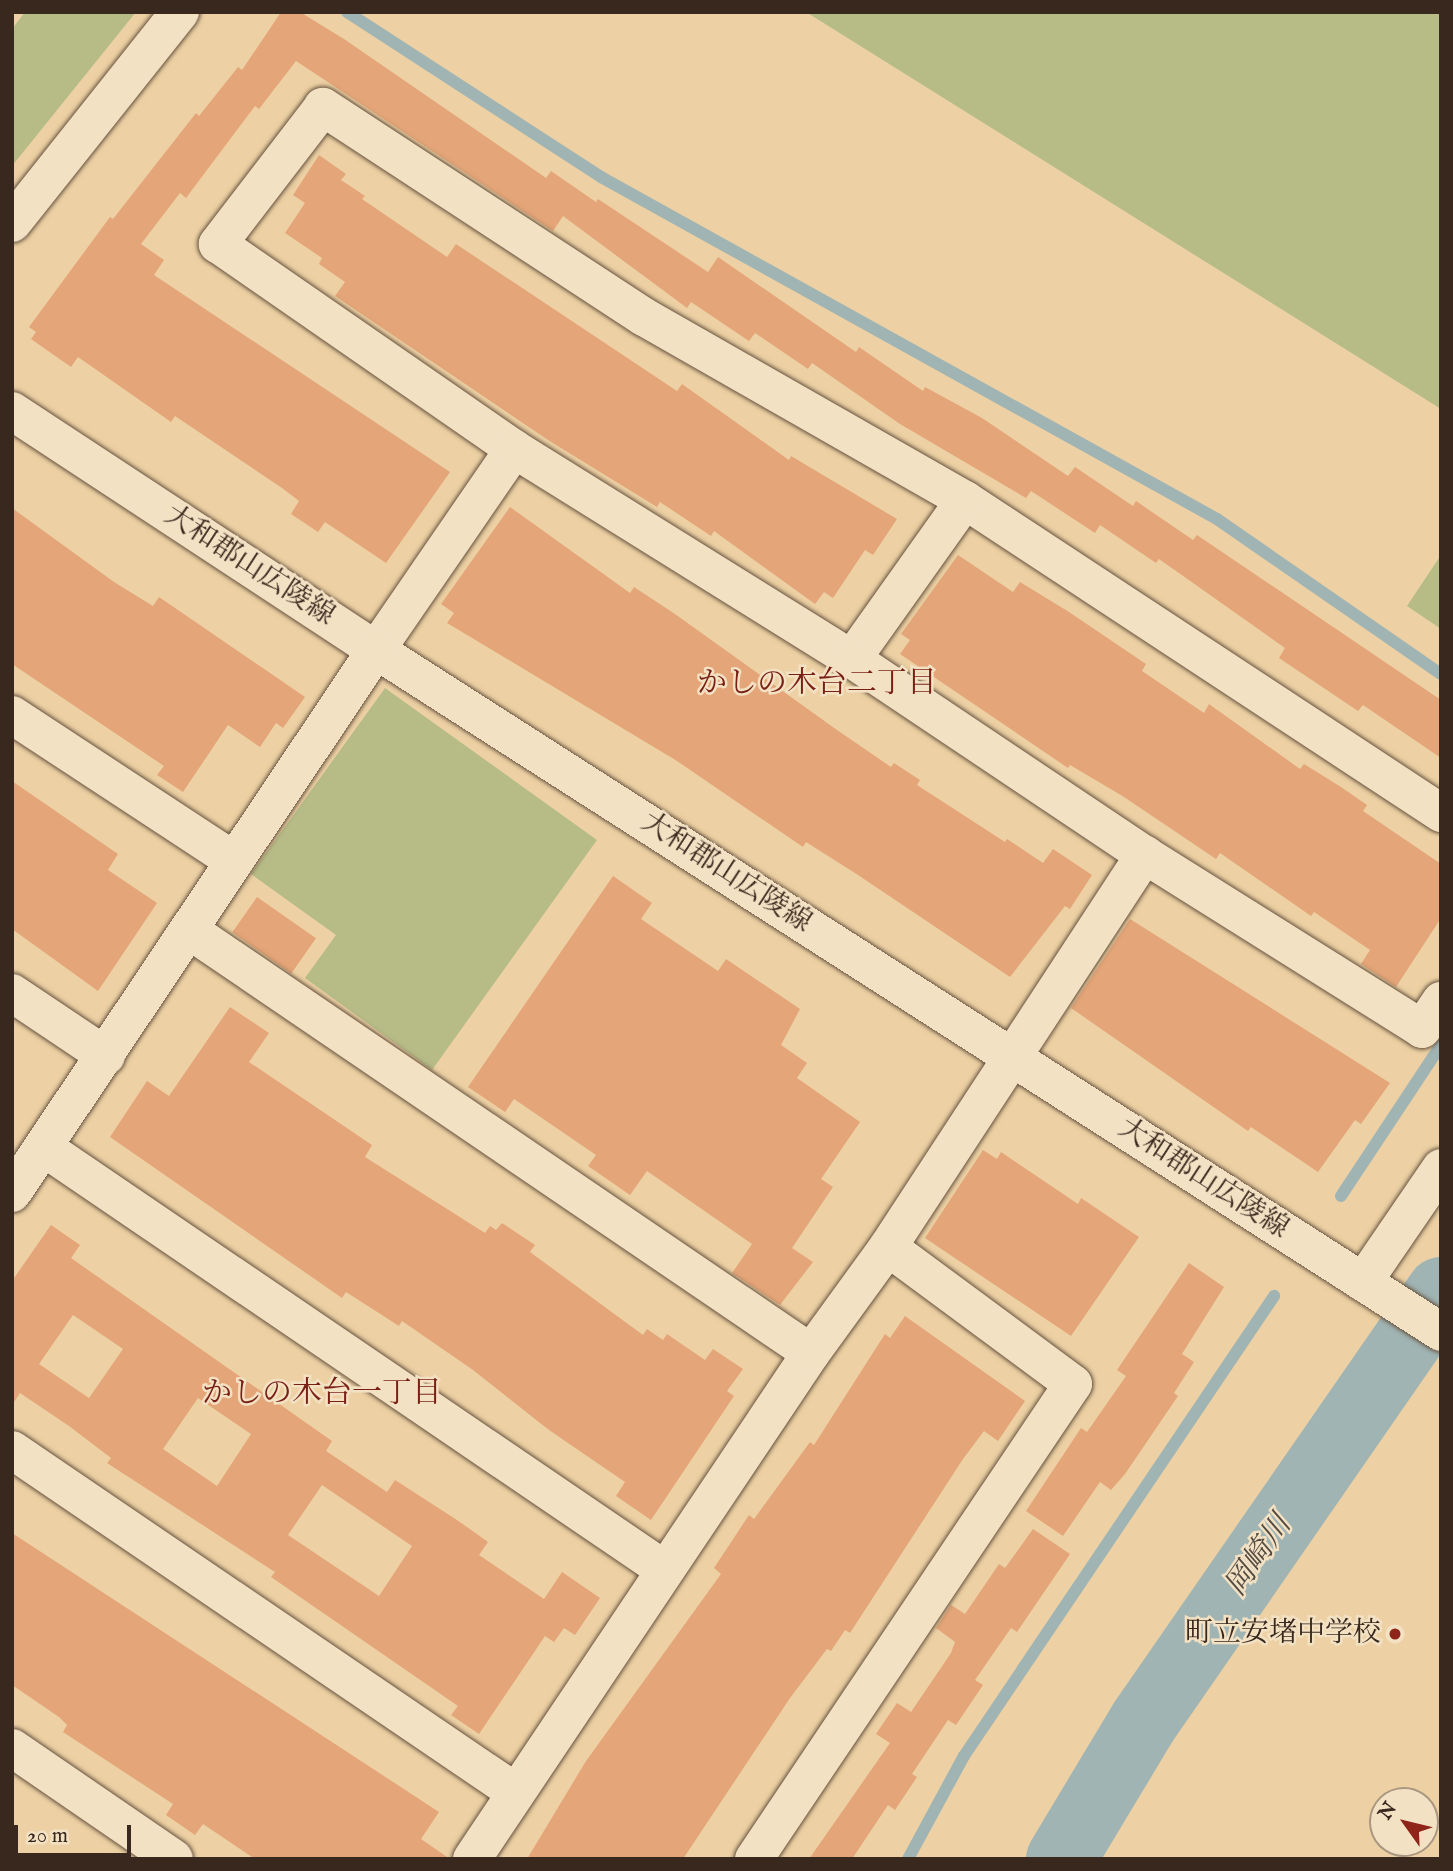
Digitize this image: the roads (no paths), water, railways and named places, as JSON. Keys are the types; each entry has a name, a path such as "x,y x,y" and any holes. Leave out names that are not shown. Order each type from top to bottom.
{"street":[{"path":"12,223 180,12"},
{"path":"1441,813 965,500 644,317 323,107 218,244 514,449 852,659 1145,855 1422,1029 1441,1002"},
{"name":"大和郡山広陵線","path":"12,411 376,650 1441,1332"},
{"path":"12,1193 514,449"},
{"path":"852,659 965,500"},
{"path":"12,715 234,861"},
{"path":"472,1859 811,1353 888,1247 1011,1055 1145,855"},
{"path":"189,930 811,1353"},
{"path":"12,993 106,1056"},
{"path":"43,1147 665,1570"},
{"path":"1363,1282 1441,1168"},
{"path":"754,1859 1073,1384 888,1247"},
{"path":"12,1450 515,1793"},
{"path":"12,1748 174,1859"}],"waterway":[{"path":"347,12 601,177 1217,519 1441,674"},
{"path":"1341,1196 1441,1045"},
{"name":"岡崎川","path":"1061,1859 1144,1721 1441,1292"},
{"path":"908,1859 964,1756 1274,1296"}],"place":[{"name":"町立安堵中学校","path":"1395,1634"}],"district":[{"name":"かしの木台二丁目","path":"817,684"},
{"name":"かしの木台一丁目","path":"322,1394"}]}
